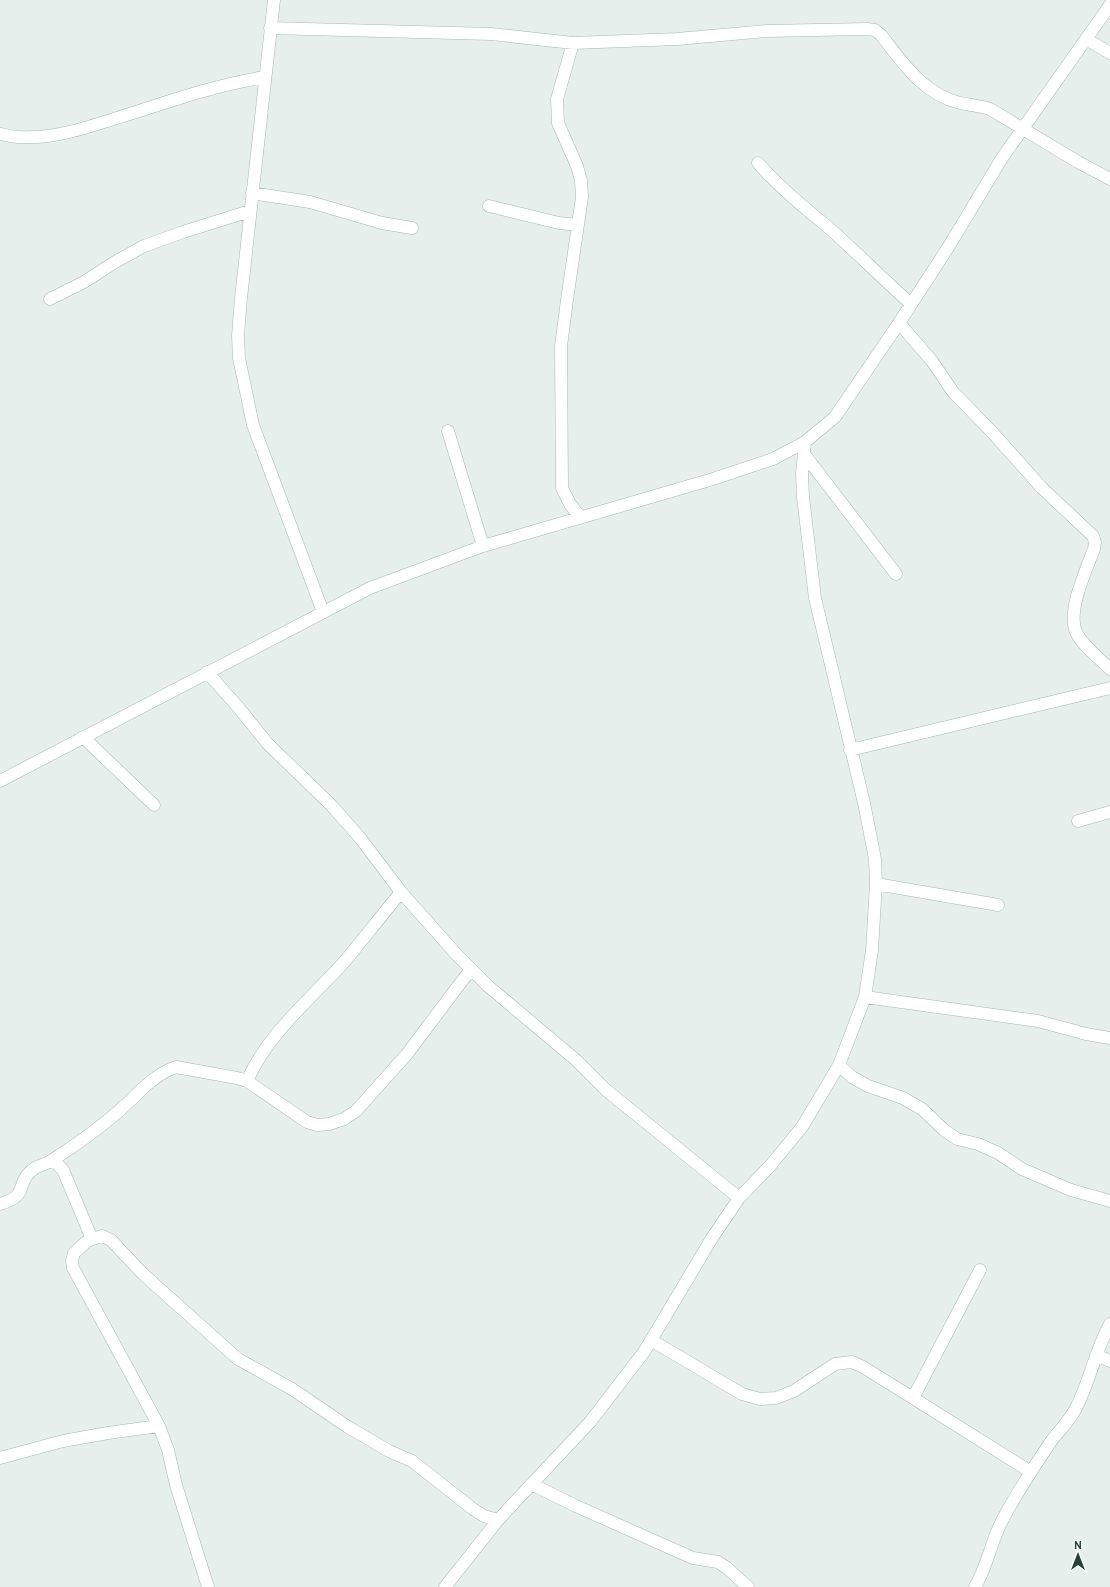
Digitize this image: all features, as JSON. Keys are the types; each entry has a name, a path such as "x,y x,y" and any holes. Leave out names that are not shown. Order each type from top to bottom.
{"street":[{"path":"274,0 241,298 238,336 239,358 253,425 323,612"},
{"path":"0,781 370,588 483,546 713,479 765,461 805,442 835,417 949,246 1002,158 1110,4"},
{"path":"270,28 491,34 573,43 677,39 766,31 875,30 921,84 959,103 990,109 1078,162 1110,179"},
{"path":"1086,39 1110,53"},
{"path":"573,43 557,99 558,123 577,166 581,181 582,197 561,346 562,488 570,504 580,517"},
{"path":"0,134 18,137 48,136 82,128 239,81 265,77"},
{"path":"758,163 775,182 808,212 828,227 911,304"},
{"path":"252,193 310,202 382,223 412,228"},
{"path":"489,206 559,223 578,225"},
{"path":"50,299 84,282 115,262 144,246 250,211"},
{"path":"899,323 932,362 953,392 992,432 1042,488 1093,536 1095,542 1094,549 1077,593 1074,619 1076,632 1086,645 1110,669"},
{"path":"448,431 483,546"},
{"path":"445,1587 498,1520 590,1422 644,1352 712,1238 739,1198 770,1166 802,1127 839,1065 865,997 872,950 876,884 875,859 864,802 850,750 815,598 803,496 802,474 805,442"},
{"path":"804,454 896,574"},
{"path":"207,672 268,744 332,806 361,839 401,892 488,986 576,1060 606,1090 739,1198"},
{"path":"850,750 1110,688"},
{"path":"83,737 154,805"},
{"path":"1078,821 1110,812"},
{"path":"876,884 998,905"},
{"path":"247,1081 253,1068 289,1020 345,961 401,892"},
{"path":"0,1204 16,1197 20,1192 24,1180 31,1170 49,1162 92,1133 130,1102 150,1082 168,1070 176,1068 187,1068 247,1081 307,1122 317,1125 329,1124 344,1119 356,1111 407,1054 471,969"},
{"path":"865,997 1038,1021 1086,1034 1110,1038"},
{"path":"839,1065 852,1077 868,1086 903,1098 922,1109 944,1130 957,1139 978,1144 998,1153 1022,1169 1071,1190 1110,1201"},
{"path":"49,1162 56,1163 63,1170 92,1239"},
{"path":"208,1587 176,1485 168,1450 159,1426 73,1268 72,1261 74,1253 92,1239 102,1236 111,1240 143,1274 238,1359 292,1389 348,1427 388,1451 412,1461 473,1509 484,1516 498,1520"},
{"path":"913,1398 980,1270"},
{"path":"975,1587 982,1576 993,1538 1004,1517 1031,1472 1075,1409 1110,1324"},
{"path":"651,1340 742,1394 760,1399 776,1398 794,1392 836,1364 852,1362 863,1367 1031,1472"},
{"path":"1096,1355 1110,1362"},
{"path":"0,1458 108,1432 159,1426"},
{"path":"531,1484 576,1506 693,1558 718,1562 748,1587"}]}
